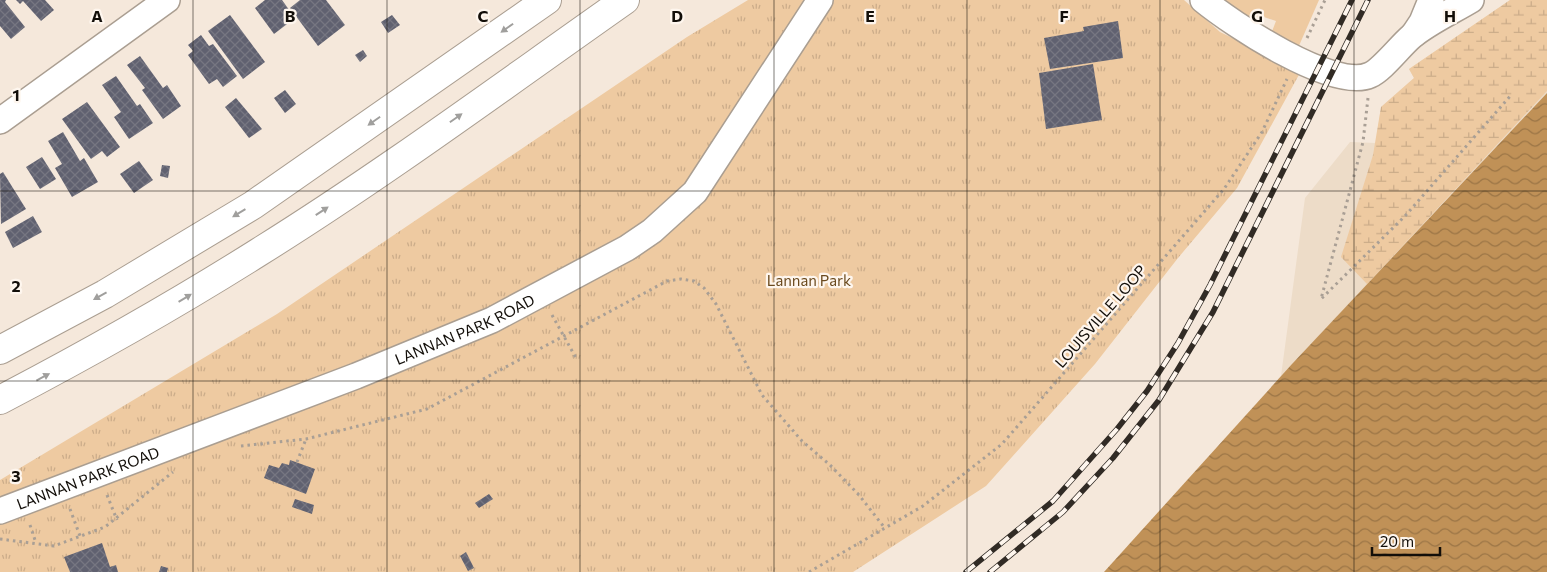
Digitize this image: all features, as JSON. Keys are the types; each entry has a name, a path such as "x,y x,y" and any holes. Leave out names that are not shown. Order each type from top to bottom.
{"highway":[{"path":"0,350 105,294 253,205 547,0"},
{"path":"0,400 155,316 260,252 328,207 625,0"}],"street":[{"path":"0,121 167,0"},
{"name":"LANNAN PARK ROAD","path":"0,511 356,376 492,320 627,248 652,231 695,192 820,0"},
{"path":"1203,0 1228,20 1297,59 1332,74 1356,78 1370,75 1412,36 1470,0"},
{"path":"1412,36 1422,22 1431,0"}],"path":[{"name":"LOUISVILLE LOOP","path":"810,572 884,527 923,506 1002,444 1224,189 1262,132 1325,0"},
{"path":"1370,75 1363,142 1321,299 1405,216 1512,94"},
{"path":"239,446 306,439 427,409 667,281 681,279 694,281 704,288 716,304 762,395 802,441 830,465 858,495 884,527"},
{"path":"540,294 576,358"},
{"path":"297,462 306,439"},
{"path":"0,539 54,546 105,527 178,468"}],"shaded area":[{"path":"1510,0 1547,0 1547,93 1281,376 1305,198 1350,142 1376,143 1381,107 1414,78 1409,69"}],"green space":[{"name":"Lannan Park","path":"748,0 1184,0 1220,32 1301,71 1237,188 1178,258 1095,364 986,486 853,572 0,572 0,480 277,314 687,37"},
{"path":"1222,0 1319,0 1298,48 1271,34 1276,21 1264,17 1259,28"},
{"path":"1510,0 1547,0 1547,91 1367,284 1341,257 1373,155 1381,107 1414,78 1409,69"}],"water":[{"path":"1547,93 1547,572 1104,572 1292,364"}],"building":[{"path":"0,0 6,0 5,2 25,27 11,39 0,26"},
{"path":"16,0 45,0 54,10 41,21 23,1 20,4"},
{"path":"265,0 282,0 295,18 274,34 255,8"},
{"path":"300,0 326,0 345,25 318,46 290,8"},
{"path":"230,15 265,62 243,79 208,31"},
{"path":"392,15 400,25 388,33 381,22"},
{"path":"1118,21 1123,58 1050,69 1044,38 1084,31 1083,27"},
{"path":"201,35 209,46 213,44 237,76 223,87 217,79 209,84 188,55 193,51 188,45"},
{"path":"363,50 367,56 360,62 355,55"},
{"path":"140,56 163,88 167,85 181,106 163,119 142,90 145,88 127,65"},
{"path":"1093,64 1102,120 1046,129 1039,73"},
{"path":"116,76 137,106 140,104 153,123 129,139 114,117 121,112 102,85"},
{"path":"285,90 296,104 285,113 274,98"},
{"path":"236,98 262,129 249,138 225,107"},
{"path":"87,102 120,147 107,157 102,151 91,159 62,119"},
{"path":"63,132 80,161 84,158 98,182 72,197 55,168 62,164 48,141"},
{"path":"42,157 56,179 40,189 26,167"},
{"path":"139,161 153,180 134,193 120,174"},
{"path":"162,165 170,166 168,178 160,176"},
{"path":"3,172 26,209 1,224 0,174"},
{"path":"33,216 42,232 13,248 5,232"},
{"path":"290,460 315,469 306,494 264,478 269,465 279,468 282,463 289,465"},
{"path":"489,494 493,499 479,508 475,503"},
{"path":"295,499 314,505 312,514 292,507"},
{"path":"102,543 110,567 116,565 118,572 70,572 64,557"},
{"path":"466,552 474,568 468,571 460,556"},
{"path":"161,566 168,568 167,572 159,572"}],"railway":[{"path":"966,572 1053,501 1117,429 1147,391 1178,343 1210,285 1352,0"},
{"path":"990,572 1063,512 1113,458 1159,400 1213,312 1368,0"}]}
